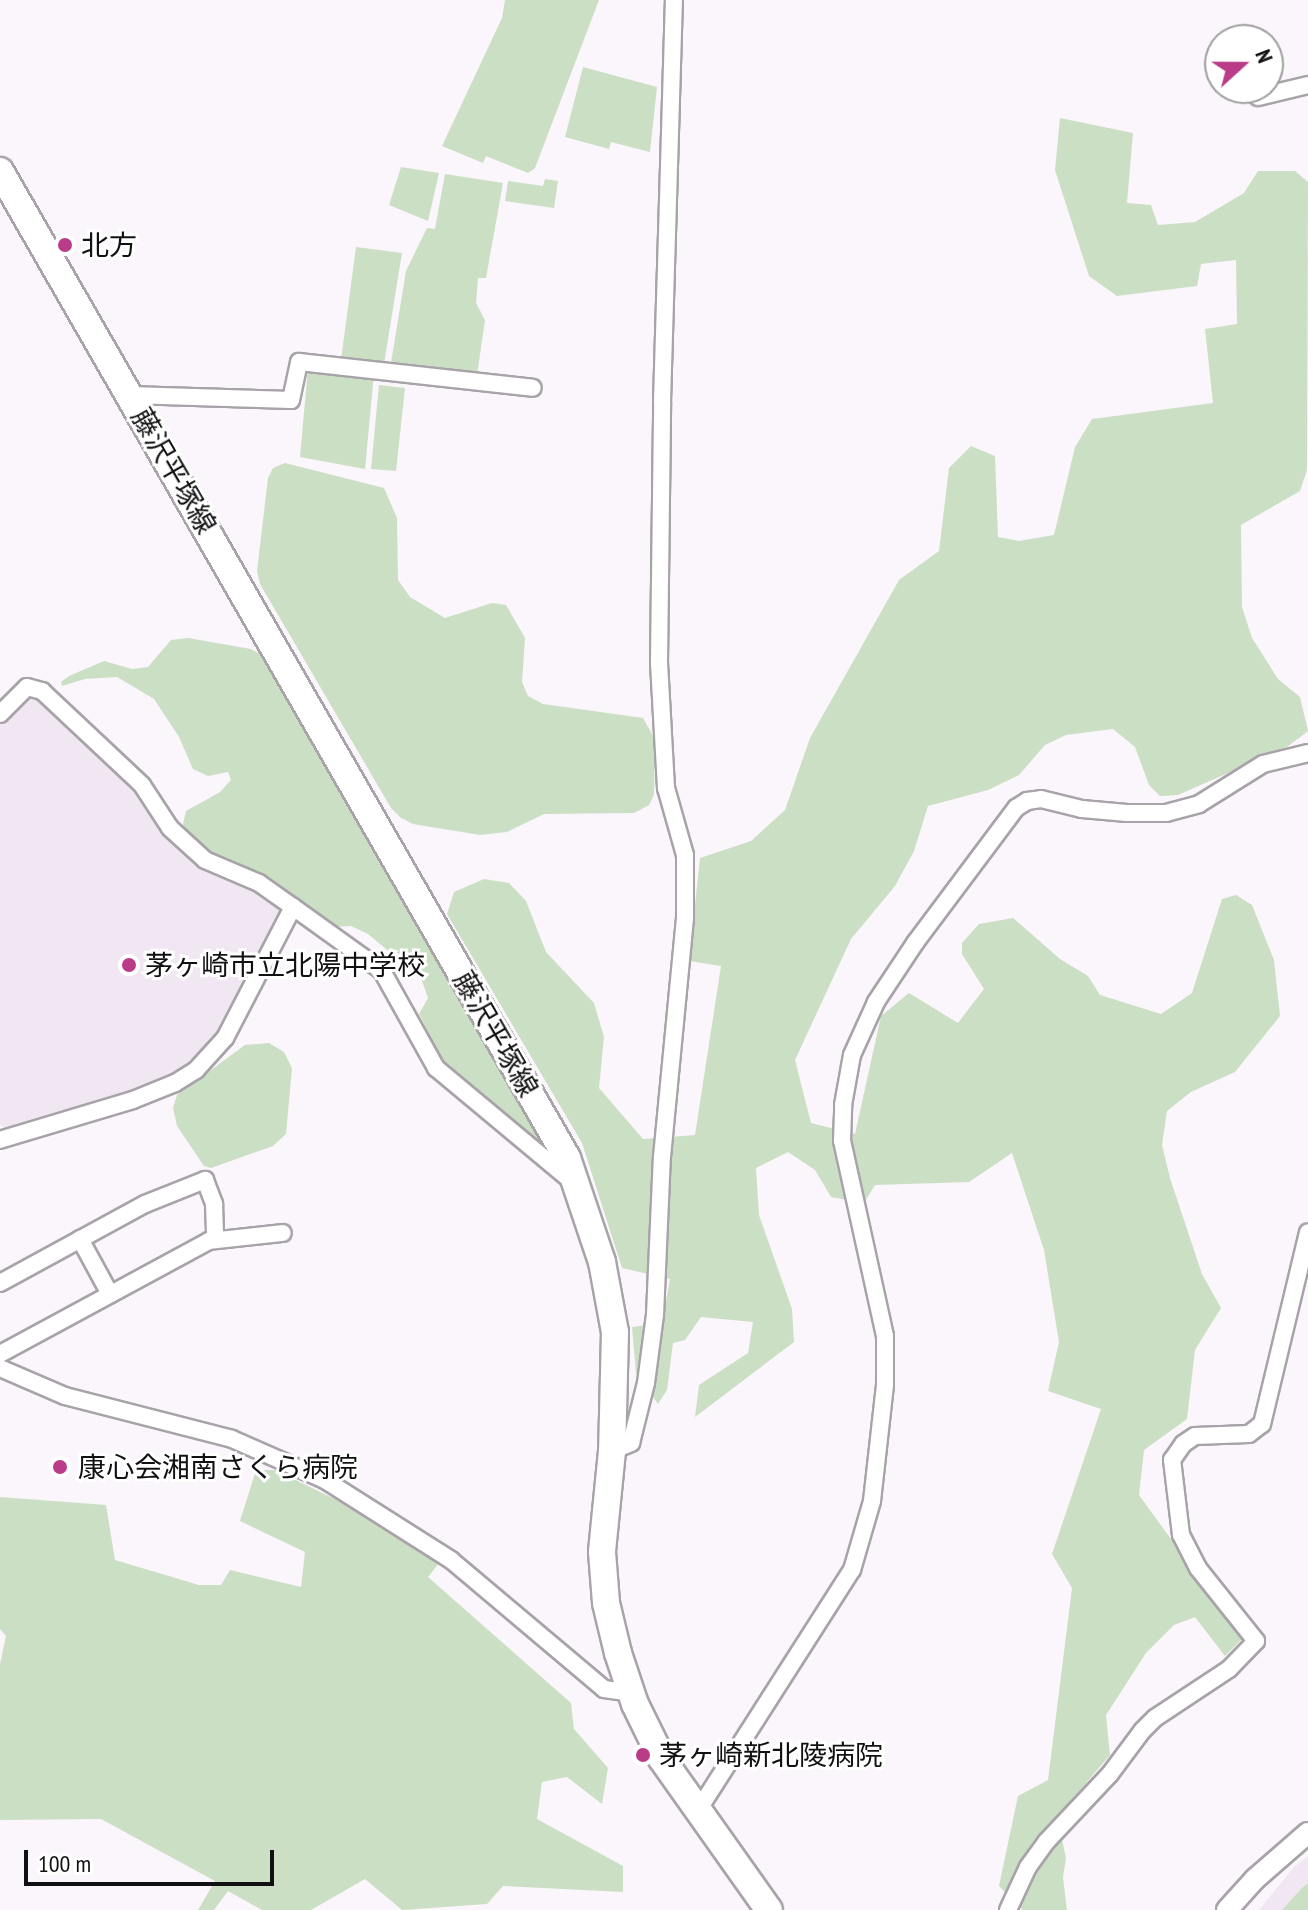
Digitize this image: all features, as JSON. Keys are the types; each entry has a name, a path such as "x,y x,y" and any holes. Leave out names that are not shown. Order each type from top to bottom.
{"main road":[{"name":"藤沢平塚線","path":"0,171 559,1144 577,1185 602,1262 615,1332 612,1451 602,1552 606,1603 631,1693 662,1759 769,1910"}],"street":[{"path":"612,1451 631,1443 646,1383 655,1315 662,1157 685,918 685,855 666,788 659,662 662,402 674,0"},
{"path":"1284,91 1308,85"},
{"path":"130,395 291,400 299,362 533,388"},
{"path":"0,714 27,687 42,691 142,785 170,828 205,860 259,883 382,971 436,1068 577,1185"},
{"path":"697,1812 852,1570 872,1501 885,1385 885,1336 842,1141 843,1105 852,1055 876,1002 951,894 1016,808 1027,801 1041,799 1112,812 1166,813 1199,804 1263,764 1308,753"},
{"path":"1,1138 133,1100 175,1083 196,1070 225,1038 293,907"},
{"path":"0,1283 145,1204 205,1180 214,1204 215,1239"},
{"path":"1008,1910 1028,1867 1046,1842 1110,1774 1142,1731 1155,1718 1229,1669 1256,1641 1198,1568 1181,1535 1172,1460 1183,1444 1195,1436 1249,1434 1262,1424 1308,1232"},
{"path":"0,1354 215,1239 283,1233"},
{"path":"80,1239 110,1294"},
{"path":"0,1368 65,1396 232,1439 325,1480 451,1560 604,1689 631,1693"},
{"path":"1227,1910 1255,1879 1308,1833"}],"shaded area":[{"name":"茅ヶ崎市立北陽中学校","path":"41,696 131,780 155,816 283,904 285,914 218,1041 174,1079 9,1133 0,1124 0,724 25,698"},
{"path":"1308,1856 1308,1910 1259,1910 1294,1867"}],"green space":[{"path":"505,0 599,0 535,168 528,173 486,156 483,163 442,146 502,18"},
{"path":"583,67 657,87 650,152 611,142 609,149 565,137"},
{"path":"1060,118 1133,133 1127,203 1151,205 1158,225 1195,222 1244,193 1258,171 1295,171 1308,182 1307,470 1300,491 1241,525 1242,607 1252,638 1278,679 1300,697 1308,731 1287,747 1178,795 1160,796 1149,785 1135,747 1113,729 1066,735 1045,745 1019,775 988,790 928,806 914,851 895,886 851,939 795,1060 811,1123 855,1134 881,1016 909,993 958,1023 984,989 962,954 962,943 979,924 1013,918 1060,959 1088,976 1100,995 1161,1014 1192,993 1222,899 1236,895 1252,905 1274,960 1280,1016 1235,1072 1191,1092 1167,1111 1162,1145 1170,1178 1202,1274 1221,1308 1195,1350 1187,1419 1144,1450 1139,1495 1243,1638 1225,1656 1195,1617 1174,1625 1146,1653 1106,1715 1110,1755 1057,1817 1066,1858 1063,1878 1067,1910 1023,1910 999,1886 1018,1796 1048,1780 1072,1588 1052,1554 1101,1409 1048,1391 1059,1342 1044,1250 1012,1153 969,1182 875,1185 864,1203 831,1197 815,1170 788,1152 756,1168 759,1215 792,1309 794,1342 695,1417 699,1385 748,1353 753,1322 701,1317 685,1340 673,1343 667,1390 658,1404 636,1374 632,1327 662,1323 670,1279 622,1268 582,1143 447,914 454,892 484,879 509,883 526,901 546,952 594,1003 604,1037 599,1088 643,1139 695,1135 721,966 689,961 700,858 751,841 785,810 810,738 899,580 939,551 949,468 971,446 995,456 998,537 1019,541 1054,535 1075,447 1092,419 1213,403 1205,329 1237,324 1236,260 1201,264 1197,286 1117,296 1089,276 1055,170"},
{"path":"401,167 439,173 428,221 389,205"},
{"path":"445,174 503,183 486,278 478,278 476,303 485,320 477,375 391,363 406,271 427,228 435,229"},
{"path":"545,179 558,181 554,208 505,201 508,181 543,186"},
{"path":"356,247 402,253 384,364 341,360"},
{"path":"308,368 374,373 365,469 300,457"},
{"path":"379,385 405,388 396,471 371,469"},
{"path":"285,463 384,488 397,518 398,580 410,597 445,618 492,603 506,605 525,638 522,682 528,696 543,704 643,718 655,739 654,795 649,805 634,813 544,814 507,832 480,835 413,824 401,818 391,808 260,584 257,571 268,478 273,468"},
{"path":"188,638 251,649 263,656 274,670 538,1132 539,1142 535,1147 448,1072 419,1014 428,998 421,978 368,934 351,926 333,927 277,885 201,849 186,834 183,824 186,811 220,792 231,780 228,772 208,776 193,769 179,737 154,699 117,677 85,679 62,686 61,682 69,676 104,661 132,669 148,667 171,640"},
{"path":"269,1043 284,1052 292,1068 286,1134 273,1146 211,1168 204,1166 177,1126 173,1108 177,1095 245,1045"},
{"path":"256,1470 275,1470 347,1505 440,1562 428,1577 571,1703 574,1729 608,1768 602,1804 567,1777 542,1782 537,1819 623,1866 623,1892 503,1886 487,1904 402,1910 365,1879 311,1910 262,1910 228,1891 214,1910 198,1910 215,1881 101,1819 0,1820 0,1664 6,1636 0,1629 0,1497 106,1505 115,1560 199,1585 221,1585 230,1570 301,1587 305,1552 240,1521"},
{"path":"1308,1883 1308,1910 1282,1910 1302,1888"}],"place":[{"name":"北方","path":"65,245"},
{"name":"茅ヶ崎市立北陽中学校","path":"129,965"},
{"name":"康心会湘南さくら病院","path":"60,1467"},
{"name":"茅ヶ崎新北陵病院","path":"643,1755"}]}
